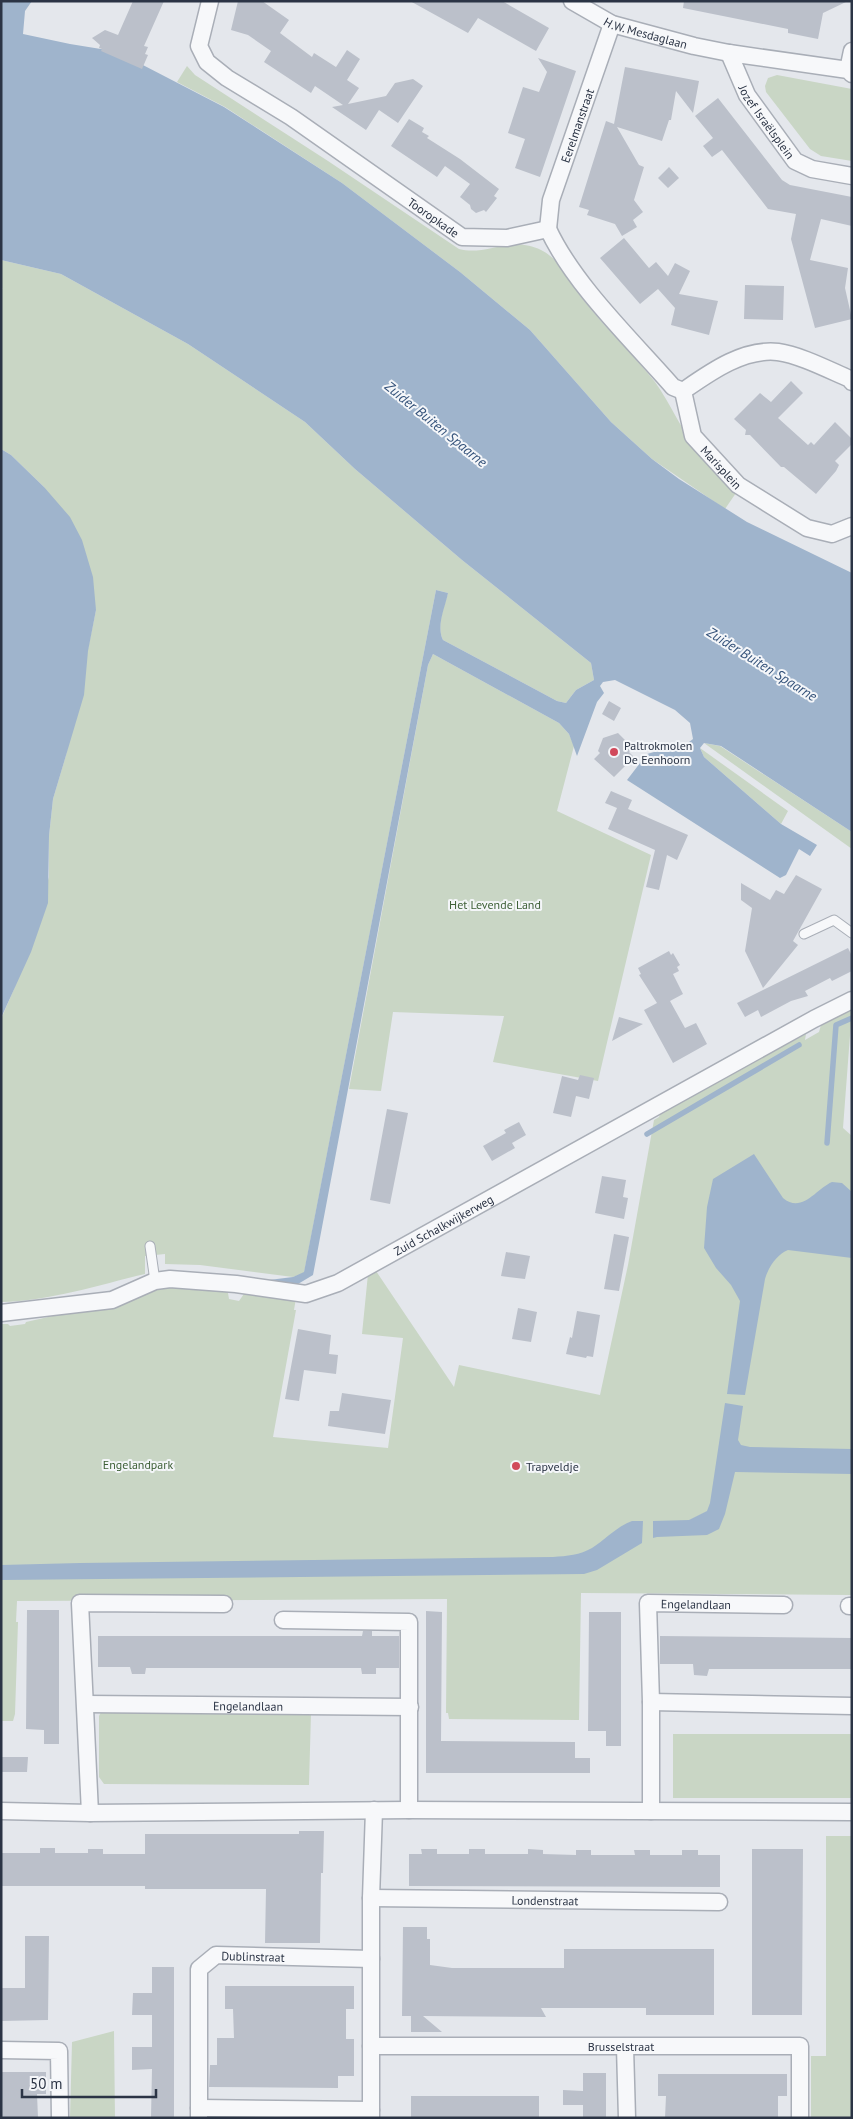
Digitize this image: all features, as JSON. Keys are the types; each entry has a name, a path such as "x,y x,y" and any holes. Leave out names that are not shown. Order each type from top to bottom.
{"street":[{"name":"Tooropkade","path":"210,1 199,46 207,62 227,78 291,116 462,237 507,238 548,229"},
{"name":"H.W. Mesdaglaan","path":"572,1 612,24 694,46 729,53"},
{"name":"Eerelmanstraat","path":"548,229 551,200 612,24"},
{"path":"729,53 850,72 852,51"},
{"name":"Jozef Israëlsplein","path":"729,53 747,95 795,161 812,169 852,176"},
{"path":"548,229 556,248 586,288 673,386 683,391 719,366 750,355 777,352 851,379"},
{"name":"Marisplein","path":"683,391 693,436 738,485 807,528 832,534 852,526"},
{"name":"Zuid Schalkwijkerweg","path":"1,1314 112,1300 155,1281 170,1279 236,1284 306,1294 338,1283 814,1019 852,1000"},
{"name":"Engelandlaan","path":"651,1811 651,1702 648,1603 784,1605"},
{"path":"90,1813 80,1604 224,1604"},
{"path":"283,1620 409,1622 409,1810"},
{"path":"651,1702 852,1706"},
{"name":"Engelandlaan","path":"86,1704 410,1707"},
{"path":"1,1811 90,1813 374,1810 852,1812"},
{"path":"199,2113 371,2114 371,1898 374,1810"},
{"name":"Londenstraat","path":"371,1898 719,1902"},
{"name":"Dublinstraat","path":"199,2113 199,1969 216,1955 371,1959"},
{"name":"Brusselstraat","path":"371,2046 800,2046 800,2118"},
{"path":"625,2047 627,2118"},
{"path":"1,2050 59,2051 60,2118"}],"lane":[{"path":"804,934 834,920 852,933"},
{"path":"150,1246 155,1281"}],"green space":[{"path":"187,66 195,75 459,249 480,250 520,244 541,250 549,255 561,267 593,312 655,382 695,447 736,493 725,509 652,459 611,422 530,330 460,272 342,183 225,107 177,82"},
{"path":"777,75 852,89 852,161 821,156 810,149 766,92 765,86 768,78"},
{"path":"1,260 61,274 188,344 305,422 355,469 462,560 591,663 594,680 576,690 566,703 557,701 443,640 440,623 448,593 436,590 304,1273 293,1277 200,1265 165,1264 165,1254 145,1256 145,1274 56,1296 1,1302 1,1019 14,989 49,877 49,836 53,799 66,755 96,610 44,487 11,455 1,449 1,289 3,289 1,288"},
{"name":"Het Levende Land","path":"433,654 559,723 569,734 574,746 557,811 651,855 598,1081 493,1062 504,1016 393,1012 381,1091 349,1089 428,665"},
{"path":"704,743 720,746 852,832 852,849"},
{"path":"700,748 788,811 781,824 704,757"},
{"name":"Engelandpark","path":"852,1009 843,1128 852,1136 852,1595 581,1593 579,1720 449,1719 448,1713 446,1713 447,1599 17,1601 15,1714 13,1721 1,1721 1,1324 8,1324 10,1326 25,1324 26,1322 106,1304 168,1283 227,1287 229,1299 239,1301 246,1291 296,1298 294,1310 296,1310 273,1437 388,1448 403,1338 362,1334 368,1274 376,1271 454,1387 459,1365 600,1395 628,1265 654,1120 660,1114 806,1034 805,1040 819,1032 821,1025"},
{"path":"101,1712 311,1713 309,1785 104,1784 99,1777 99,1716"},
{"path":"673,1734 852,1734 852,1798 673,1798"},
{"path":"826,1836 852,1836 852,2118 811,2118 811,2056 826,2056"},
{"path":"114,2031 115,2118 70,2118 72,2042"}],"water":[{"name":"Zuider Buiten Spaarne","path":"1,1 32,1 25,11 23,34 107,50 139,63 224,107 342,183 460,272 530,330 611,422 652,459 679,479 747,522 852,573 852,832 721,746 704,743 700,748 704,757 781,824 817,845 810,856 799,849 786,875 780,878 627,780 647,754 689,742 693,739 690,723 675,710 615,680 603,682 600,686 604,693 597,702 577,756 569,734 559,723 433,654 428,665 313,1275 298,1284 261,1281 293,1277 304,1272 436,590 448,593 440,629 443,640 557,701 566,703 576,690 594,680 591,663 462,560 355,469 305,422 188,344 61,274 1,260"},
{"path":"1,449 11,455 44,487 70,517 82,540 93,577 96,610 88,651 84,695 53,799 49,836 48,903 31,952 1,1018"},
{"path":"754,1154 783,1198 790,1202 803,1202 832,1182 842,1183 852,1192 852,1258 788,1250 777,1258 768,1270 765,1279 745,1395 727,1394 740,1301 731,1285 716,1268 704,1248 707,1207 713,1179"},
{"path":"725,1403 743,1406 738,1440 741,1445 750,1447 852,1449 852,1474 735,1472 725,1514 719,1529 707,1535 653,1538 653,1521 689,1520 707,1511 710,1503"},
{"path":"632,1521 643,1521 642,1543 597,1570 584,1574 1,1580 1,1565 553,1557 578,1554 587,1550 597,1545 621,1526"}],"building":[{"path":"133,1 164,1 144,46 148,47 145,54 148,55 142,69 101,51 100,45 92,38 105,30 118,35"},
{"path":"238,1 262,1 289,20 280,33 312,57 314,53 336,67 347,50 360,59 347,80 359,88 348,104 386,96 395,83 413,79 423,86 398,123 379,110 366,130 332,107 343,105 315,86 311,93 264,62 271,51 248,35 231,30"},
{"path":"410,1 502,1 549,28 536,51 478,18 468,33"},
{"path":"684,1 848,1 823,13 818,39 788,33 788,29 683,8"},
{"path":"538,58 576,71 540,177 515,168 525,139 508,133 523,87 539,92 547,72"},
{"path":"625,67 699,81 693,113 676,91 671,120 669,120 662,141 617,127 639,165 644,167 634,200 643,212 633,220 637,227 622,236 615,224 587,215 589,210 579,207 606,121 614,124"},
{"path":"718,98 782,180 790,185 852,197 852,226 821,219 810,260 848,268 845,288 852,319 815,328 791,239 796,214 768,209 722,150 712,157 703,146 713,138 695,116"},
{"path":"409,119 424,128 422,132 429,136 427,138 460,159 499,189 494,196 497,198 486,212 484,210 476,213 460,197 470,184 445,166 437,177 391,146"},
{"path":"669,167 679,178 668,188 658,178"},
{"path":"624,238 649,268 656,262 668,276 675,263 690,271 679,294 718,301 709,335 671,325 675,308 658,289 640,304 600,258"},
{"path":"745,285 784,286 783,320 744,319"},
{"path":"791,381 803,393 778,418 808,445 811,442 814,445 835,422 852,439 852,444 835,461 839,465 836,471 816,494 784,467 781,467 750,435 745,435 746,430 734,419 760,393 771,402"},
{"path":"609,701 621,708 614,721 602,714"},
{"name":"Paltrokmolen De Eenhoorn","path":"618,733 633,748 629,752 634,757 614,777 594,759 600,753 598,751 603,738"},
{"path":"611,791 632,800 628,809 688,835 677,860 667,855 659,890 646,887 655,850 608,829 617,808 605,803"},
{"path":"796,875 822,889 793,941 798,945 763,988 745,951 752,908 741,900 741,883 770,900 776,890 784,894"},
{"path":"848,948 852,956 852,971 832,981 830,978 805,991 808,996 791,1001 761,1017 758,1010 745,1017 737,1003"},
{"path":"669,951 671,955 673,953 680,965 677,967 679,971 673,974 683,994 670,1001 685,1028 696,1023 707,1044 673,1063 644,1010 657,1003 639,975 641,974 638,968"},
{"path":"619,1017 643,1024 612,1041"},
{"path":"580,1075 594,1078 589,1099 576,1096 571,1117 553,1113 562,1076 578,1080"},
{"path":"387,1109 408,1113 390,1204 370,1200"},
{"path":"519,1122 526,1135 512,1143 515,1148 492,1161 483,1146 506,1133 504,1130"},
{"path":"602,1176 626,1180 623,1197 628,1198 624,1219 595,1213"},
{"path":"614,1234 629,1237 619,1291 604,1289"},
{"path":"506,1252 530,1256 525,1279 501,1276"},
{"path":"518,1308 537,1312 531,1342 512,1339"},
{"path":"577,1311 600,1315 593,1357 587,1356 586,1358 566,1354 570,1337 572,1338"},
{"path":"298,1329 331,1335 329,1354 338,1355 336,1374 304,1370 299,1401 285,1399"},
{"path":"342,1393 391,1400 385,1434 328,1426 330,1411 339,1411"},
{"path":"27,1610 59,1610 59,1744 44,1744 44,1730 26,1729"},
{"path":"426,1611 442,1612 441,1741 575,1742 575,1758 590,1758 590,1773 426,1773"},
{"path":"589,1612 621,1612 621,1746 606,1746 606,1731 588,1731"},
{"path":"363,1631 372,1631 372,1636 399,1636 399,1668 376,1668 376,1674 362,1674 361,1668 146,1668 145,1674 132,1674 130,1667 98,1667 98,1636 362,1636"},
{"path":"660,1636 852,1638 852,1669 709,1669 707,1676 694,1675 693,1664 660,1664"},
{"path":"1,1757 28,1757 27,1772 1,1772"},
{"path":"299,1831 324,1831 320,1943 265,1943 266,1889 145,1889 145,1886 1,1886 1,1853 40,1853 40,1848 55,1848 55,1853 88,1853 88,1849 103,1849 103,1854 145,1854 145,1834 299,1834"},
{"path":"421,1849 437,1849 437,1854 469,1854 469,1849 485,1849 485,1854 528,1854 528,1849 543,1850 543,1854 576,1855 576,1850 591,1850 591,1855 635,1855 634,1850 650,1850 650,1855 682,1855 682,1850 698,1850 698,1855 720,1855 720,1887 409,1886 409,1854 422,1854"},
{"path":"752,1849 803,1849 802,2015 752,2015"},
{"path":"403,1927 427,1927 427,1939 430,1939 430,1965 452,1968 564,1968 564,1949 714,1949 714,2015 646,2015 646,2008 541,2008 546,2017 423,2016 442,2032 411,2032 411,2016 402,2016"},
{"path":"25,1936 49,1936 48,2020 1,2021 1,1988 25,1988"},
{"path":"152,1967 174,1967 174,2118 151,2117 152,2069 132,2070 132,2047 152,2047 152,2015 132,2015 133,1993 152,1993"},
{"path":"225,1986 354,1986 354,2009 346,2009 346,2039 354,2039 354,2076 338,2076 338,2088 209,2087 210,2065 217,2065 217,2038 234,2038 233,2009 225,2009"},
{"path":"1,2072 46,2072 46,2094 37,2094 38,2118 1,2118"},
{"path":"583,2073 606,2073 606,2118 583,2118 583,2105 563,2105 563,2090 583,2091"},
{"path":"658,2074 787,2074 787,2096 778,2096 778,2118 665,2118 666,2096 658,2096"},
{"path":"411,2096 539,2096 539,2118 411,2118"}],"waterway":[{"path":"827,1143 836,1025 852,1018"},
{"path":"647,1134 799,1045"}],"place":[{"name":"Paltrokmolen De Eenhoorn","path":"614,752"},
{"name":"Trapveldje","path":"516,1466"}]}
